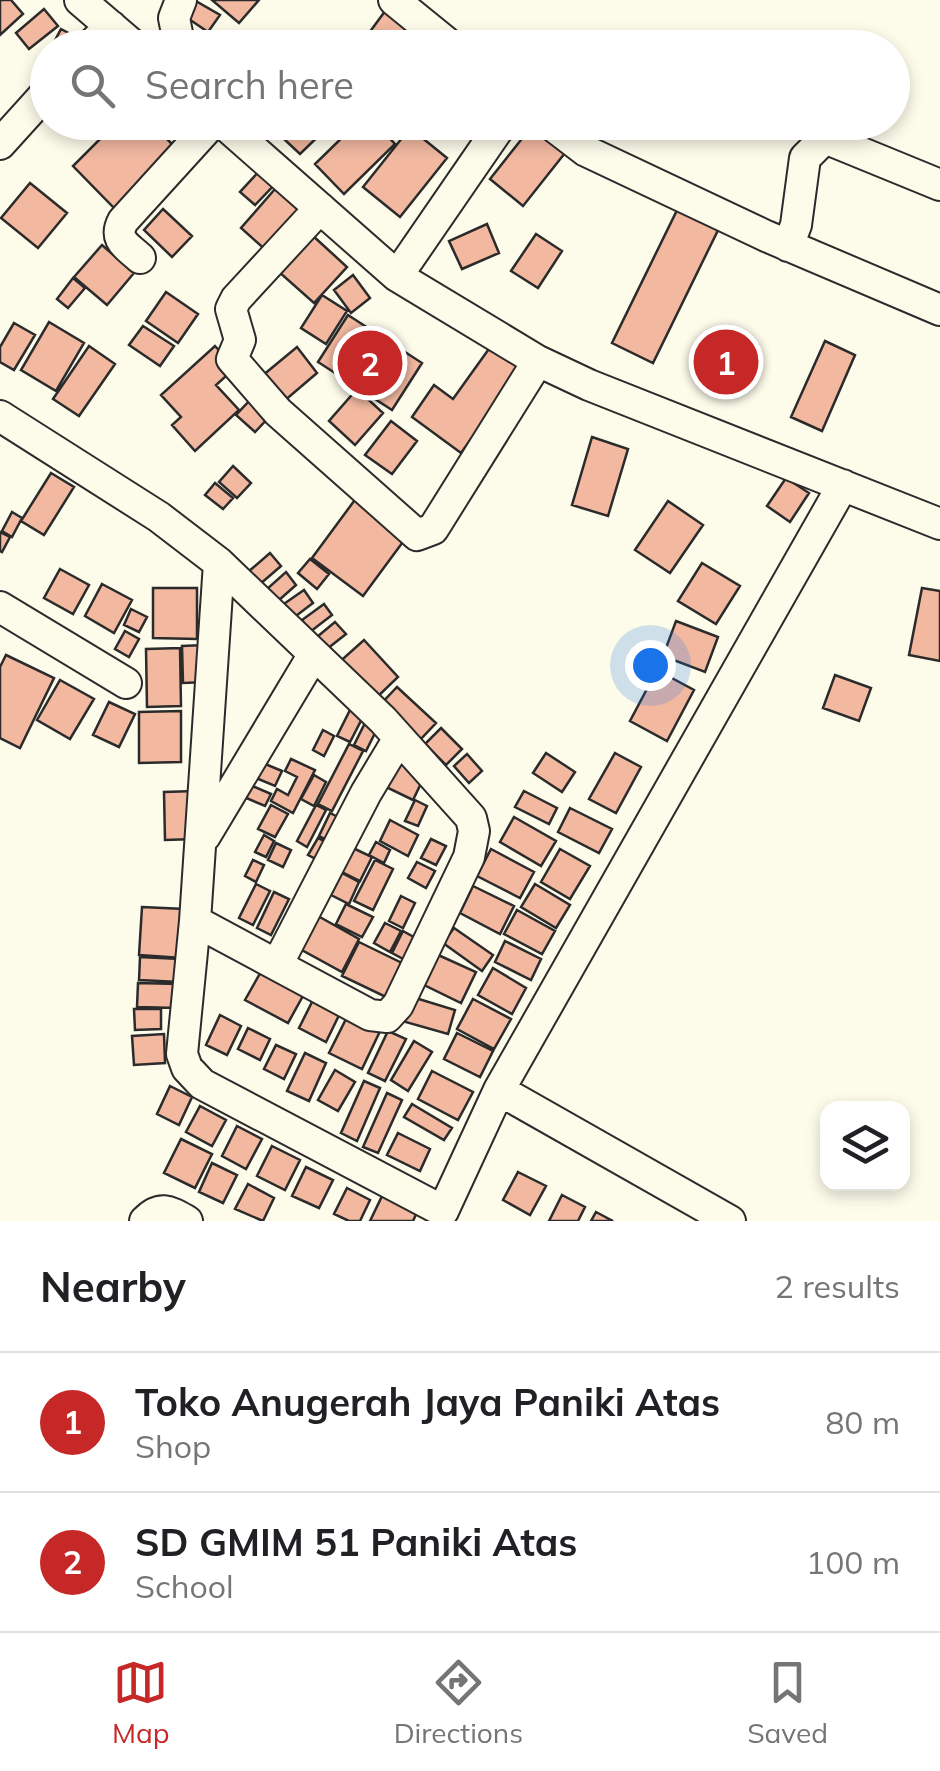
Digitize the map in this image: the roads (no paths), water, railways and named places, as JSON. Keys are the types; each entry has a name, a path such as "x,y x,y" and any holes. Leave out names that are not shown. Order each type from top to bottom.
{"street":[{"path":"80,0 116,30"},
{"path":"176,30 174,18 180,0"},
{"path":"394,0 431,30"},
{"path":"107,30 111,26"},
{"path":"0,144 30,112"},
{"path":"140,258 120,240 122,221 196,140"},
{"path":"243,140 398,276 538,361 940,524"},
{"path":"398,276 491,140"},
{"path":"572,140 586,151 788,246 940,310"},
{"path":"788,246 796,225 805,158 822,140"},
{"path":"831,140 940,185"},
{"path":"320,208 236,298 230,310 240,340 232,359 278,412 417,535 433,529 538,361"},
{"path":"0,416 159,517 219,564 398,738 471,818 474,831 469,856 398,1006 387,1016 376,1017 195,922"},
{"path":"219,564 195,922 182,1054 192,1076 202,1084 447,1218 499,1090 843,485"},
{"path":"0,607 126,683"},
{"path":"201,842 314,654"},
{"path":"276,965 398,738"},
{"path":"499,1090 730,1221"},
{"path":"144,1221 154,1211 162,1210 187,1221"}],"place":[{"name":"Toko Anugerah Jaya Paniki Atas","path":"726,362"},
{"name":"SD GMIM 51 Paniki Atas","path":"370,363"}]}
